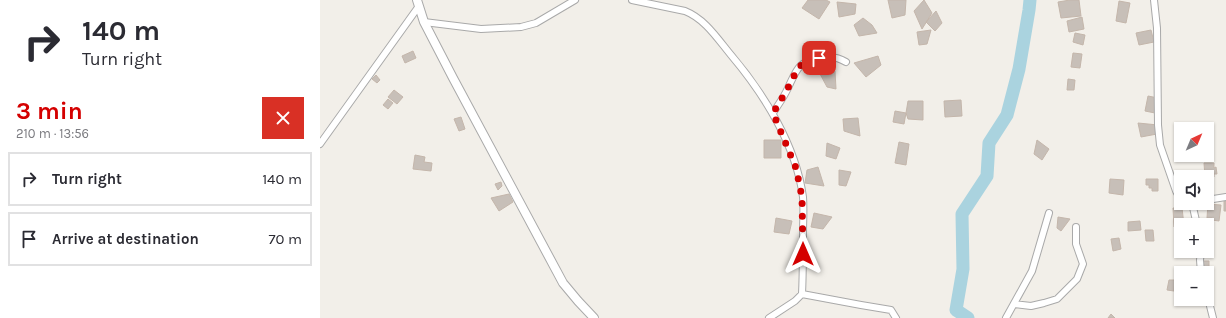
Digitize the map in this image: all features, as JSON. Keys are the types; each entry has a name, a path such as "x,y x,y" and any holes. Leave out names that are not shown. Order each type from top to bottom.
{"street":[{"path":"424,22 481,29 521,27 536,23 576,0"},
{"path":"632,0 676,8 698,18 705,24 746,72 773,113 796,168 802,197 802,294 795,301 769,318"},
{"path":"1154,0 1157,28 1158,125 1160,145 1174,185"},
{"path":"418,3 424,22 563,283 594,318"},
{"path":"320,144 418,3"},
{"path":"773,113 787,90 794,72 802,63 831,57 836,57 846,62"},
{"path":"1214,199 1226,197"},
{"path":"1006,318 1032,271 1049,213"},
{"path":"1014,304 1031,306 1057,298 1078,279 1083,264 1076,244 1076,227"},
{"path":"802,294 861,306 891,310 896,318"},
{"path":"1210,306 1213,318"}],"building":[{"path":"808,0 826,0 830,2 819,19 802,8"},
{"path":"888,0 906,0 905,15 892,18"},
{"path":"924,0 932,13 922,29 914,11"},
{"path":"1079,0 1081,16 1061,18 1058,2"},
{"path":"1119,1 1130,3 1126,23 1116,21"},
{"path":"837,2 856,4 855,14 839,17"},
{"path":"936,11 942,23 935,31 926,22"},
{"path":"1082,17 1084,29 1069,32 1067,21"},
{"path":"863,18 872,25 877,33 859,36 854,25"},
{"path":"931,30 927,44 919,45 917,32"},
{"path":"1151,30 1154,42 1139,45 1136,33"},
{"path":"1075,33 1085,35 1083,45 1073,42"},
{"path":"413,51 416,58 405,63 402,56"},
{"path":"1073,53 1082,54 1080,68 1071,67"},
{"path":"878,56 881,65 866,77 854,63"},
{"path":"835,71 836,89 827,87 819,72"},
{"path":"376,75 380,80 377,83 372,79"},
{"path":"1068,79 1075,80 1074,90 1067,90"},
{"path":"394,90 403,97 397,104 388,97"},
{"path":"1148,96 1158,98 1155,113 1145,111"},
{"path":"388,99 393,103 388,109 383,105"},
{"path":"961,100 962,116 945,117 944,101"},
{"path":"908,101 923,101 923,120 908,119 906,113"},
{"path":"895,111 906,113 904,124 893,122"},
{"path":"461,117 465,129 459,131 454,119"},
{"path":"858,118 860,136 844,131 843,119"},
{"path":"1138,123 1158,125 1157,134 1141,137"},
{"path":"764,140 781,140 781,158 764,158"},
{"path":"1037,140 1049,149 1042,160 1034,154"},
{"path":"899,142 909,144 906,165 895,163"},
{"path":"827,143 840,148 836,159 826,156"},
{"path":"415,155 425,157 424,162 432,163 431,171 413,169"},
{"path":"1204,163 1214,163 1214,168 1216,167 1217,174 1214,174 1214,170 1204,170"},
{"path":"818,167 824,186 805,183 807,170"},
{"path":"839,170 851,172 846,186 839,185"},
{"path":"1110,179 1124,180 1123,195 1109,193"},
{"path":"1146,179 1158,179 1158,191 1152,191 1152,188 1149,188 1149,185 1146,185"},
{"path":"501,182 502,186 498,190 495,184"},
{"path":"509,194 513,202 499,211 491,198"},
{"path":"1224,201 1226,201 1226,211 1224,211"},
{"path":"1214,204 1221,205 1219,221 1214,220 1214,218 1207,218 1208,210 1214,210"},
{"path":"1173,208 1174,210 1182,210 1183,218 1174,218 1174,227"},
{"path":"814,213 832,217 823,229 811,227"},
{"path":"1058,217 1070,219 1061,231 1057,228"},
{"path":"776,218 792,221 789,234 774,232"},
{"path":"1140,221 1141,230 1128,231 1128,222"},
{"path":"1145,230 1153,230 1154,241 1146,241"},
{"path":"1119,238 1121,249 1113,251 1111,239"},
{"path":"1202,261 1209,261 1209,266 1202,266"},
{"path":"1169,280 1174,280 1174,291 1167,290"},
{"path":"1111,314 1115,318 1108,318"}],"waterway":[{"path":"968,318 956,310 963,269 962,214 987,176 989,143 1007,115 1019,69 1030,0"}],"route":[{"path":"803,254 802,197 796,168 773,113 787,90 794,72 802,63 819,58"}]}
